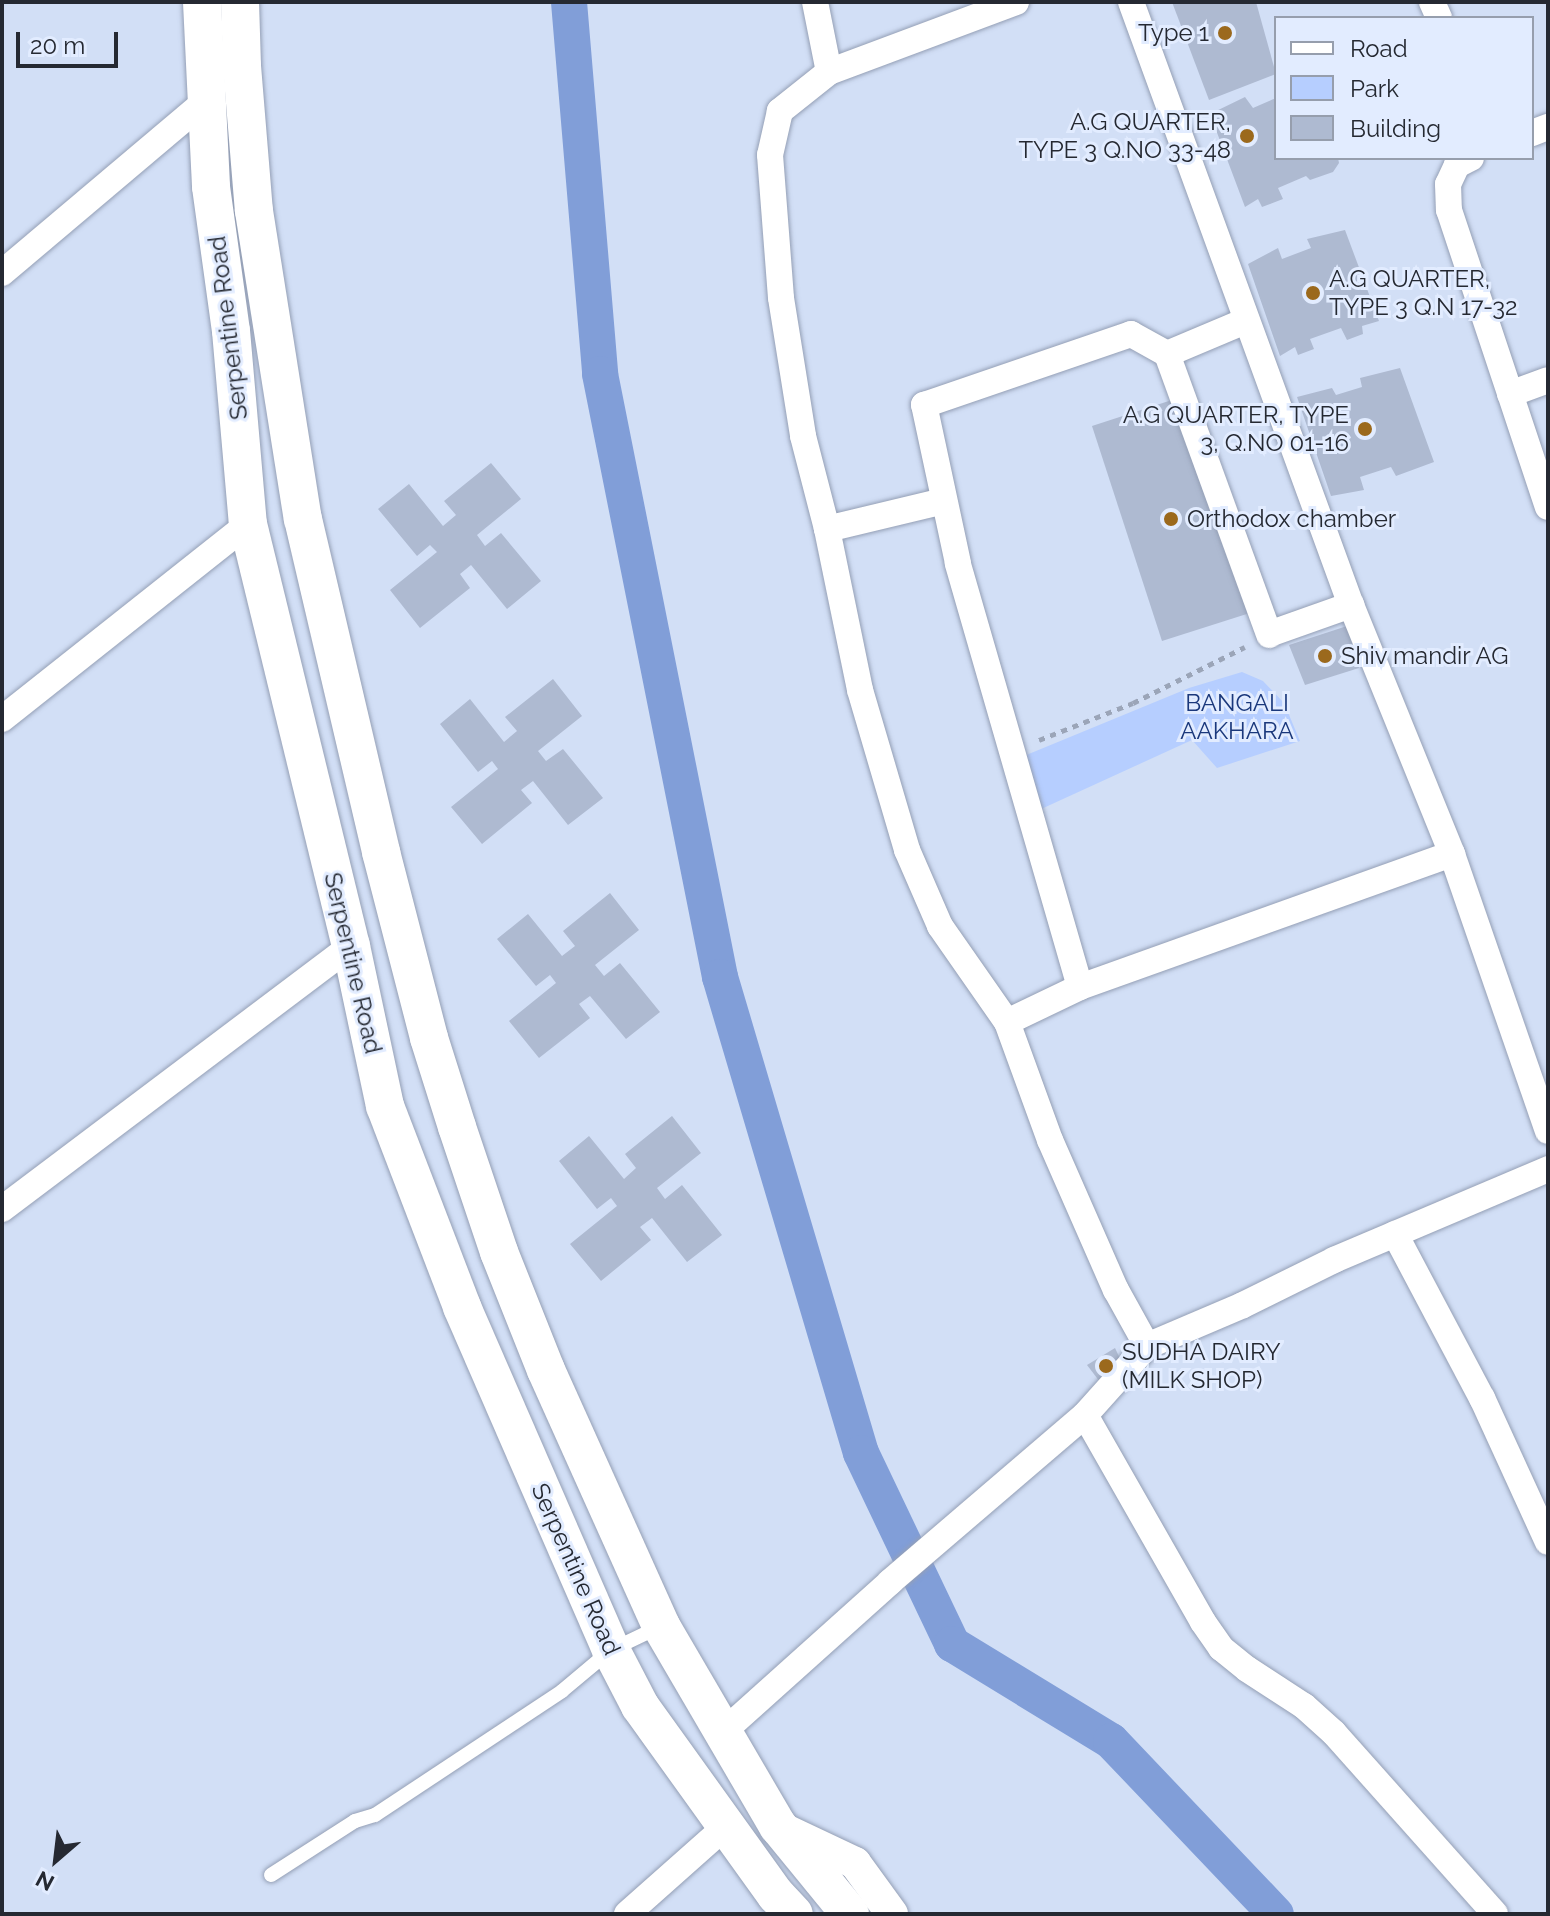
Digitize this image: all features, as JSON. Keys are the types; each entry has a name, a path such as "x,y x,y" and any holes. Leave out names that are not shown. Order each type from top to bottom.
{"main road":[{"name":"Serpentine Road","path":"202,2 204,102 211,187 231,331 248,524 351,946 385,1106 462,1307 611,1650 640,1706 734,1838 794,1914"},
{"path":"240,2 254,211 303,519 364,784 429,1038 514,1290 661,1626 778,1826 850,1914"},
{"path":"462,1307 514,1290"},
{"path":"541,1491 590,1467"}],"street":[{"path":"815,2 829,72"},
{"path":"1016,2 829,72 780,111 770,155 781,298 803,436 827,529 860,690 907,850 940,926 1007,1022 1050,1140 1116,1290 1147,1346"},
{"path":"1131,2 1351,605 1452,854 1548,1131"},
{"path":"2,273 204,102"},
{"path":"1467,160 1457,165 1448,184 1449,210 1548,507"},
{"path":"1167,354 1245,321"},
{"path":"1080,987 973,619 924,405 1131,334 1167,354 1272,634 1351,605"},
{"path":"1510,394 1548,380"},
{"path":"827,529 944,501"},
{"path":"2,719 248,524"},
{"path":"1007,1022 1080,987 1452,854"},
{"path":"2,1209 351,946"},
{"path":"722,1733 890,1582 1085,1415 1147,1346 1548,1169"},
{"path":"1395,1234 1482,1398 1548,1542"},
{"path":"1085,1415 1203,1622 1221,1648 1304,1706 1334,1733 1495,1914"},
{"path":"778,1826 855,1863 892,1914"},
{"path":"627,1914 734,1838"}],"lane":[{"path":"271,1875 355,1821 375,1815 402,1798 562,1691 611,1650 661,1626"}],"path":[{"path":"1013,750 1133,703 1272,634"}],"green space":[{"name":"BANGALI AAKHARA","path":"1242,672 1263,681 1284,703 1300,741 1217,768 1192,740 1039,810 1019,758 1189,688"}],"building":[{"name":"Type 1","path":"1172,2 1256,2 1274,75 1209,100"},
{"name":"A.G QUARTER, TYPE 3 Q.NO 33-48","path":"1245,97 1253,108 1274,99 1274,160 1338,160 1339,163 1333,172 1310,180 1306,176 1278,188 1283,199 1262,207 1258,199 1245,207 1210,114"},
{"name":"A.G QUARTER, TYPE 3 Q.N 17-32","path":"1345,230 1379,321 1362,326 1363,334 1347,340 1341,328 1310,339 1314,349 1298,355 1295,347 1280,356 1248,264 1278,248 1282,259 1311,248 1307,239"},
{"name":"A.G QUARTER, TYPE 3, Q.NO 01-16","path":"1400,368 1434,462 1396,476 1391,467 1360,477 1364,490 1331,496 1297,397 1332,388 1336,395 1362,387 1360,378"},
{"name":"Orthodox chamber","path":"1175,399 1253,612 1162,641 1092,426"},
{"path":"491,463 521,499 477,535 485,546 501,533 541,581 507,609 471,565 460,574 470,588 420,628 390,590 437,552 430,545 417,556 378,509 409,484 443,526 456,515 444,501"},
{"name":"Shiv mandir AG","path":"1347,626 1359,668 1305,685 1289,645"},
{"path":"553,679 582,716 538,751 546,761 563,749 603,798 568,825 533,781 521,790 532,803 482,844 451,807 498,769 492,761 478,772 440,724 470,699 504,742 517,731 505,717"},
{"path":"610,893 639,930 595,965 604,976 620,963 660,1012 626,1039 590,996 579,1004 590,1018 539,1058 509,1021 556,983 550,975 536,986 497,939 528,914 562,956 575,946 563,931"},
{"path":"672,1116 701,1153 657,1188 665,1199 682,1185 722,1235 687,1262 652,1218 640,1227 651,1240 601,1281 570,1244 617,1206 611,1198 597,1209 559,1161 589,1136 624,1179 636,1168 625,1154"},
{"name":"SUDHA DAIRY (MILK SHOP)","path":"1115,1348 1124,1367 1100,1382 1087,1365"}],"waterway":[{"path":"569,2 600,374 720,977 861,1453 952,1644 1111,1741 1276,1914"}],"place":[{"name":"Type 1","path":"1225,33"},
{"name":"A.G QUARTER, TYPE 3 Q.NO 33-48","path":"1247,136"},
{"name":"A.G QUARTER, TYPE 3 Q.N 17-32","path":"1313,293"},
{"name":"A.G QUARTER, TYPE 3, Q.NO 01-16","path":"1365,429"},
{"name":"Orthodox chamber","path":"1171,519"},
{"name":"Shiv mandir AG","path":"1325,656"},
{"name":"SUDHA DAIRY (MILK SHOP)","path":"1106,1366"}]}
